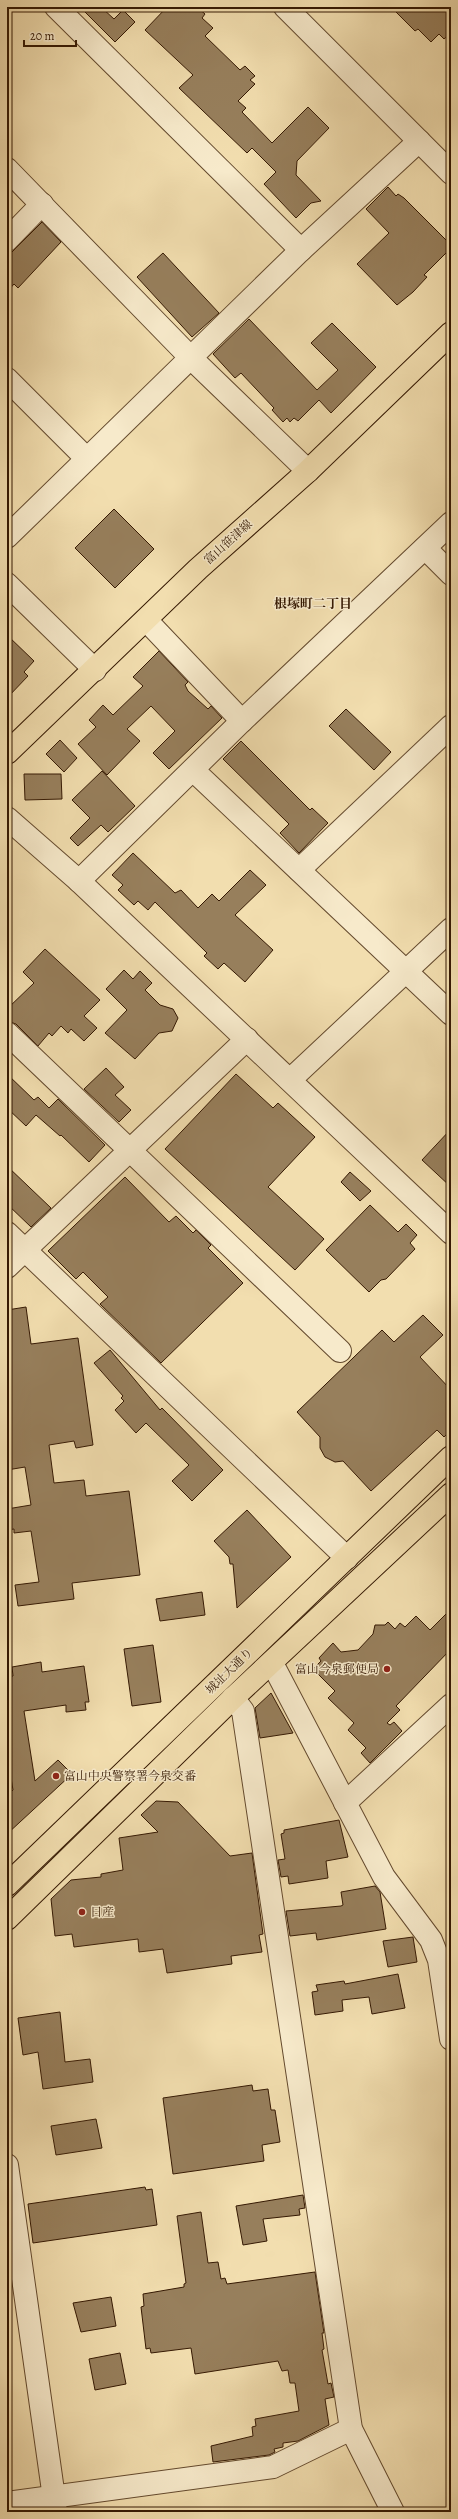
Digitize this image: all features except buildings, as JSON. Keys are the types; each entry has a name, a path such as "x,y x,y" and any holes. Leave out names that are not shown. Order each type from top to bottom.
{"main road":[{"name":"富山笹津線","path":"7,753 146,620 448,342"},
{"name":"城址大通り","path":"7,1885 451,1457"},
{"name":"城址大通り","path":"7,1919 233,1698 451,1494"}],"street":[{"path":"56,7 301,250"},
{"path":"286,7 451,173"},
{"path":"7,537 86,458 192,358 301,250 419,141"},
{"path":"7,169 192,358 308,471"},
{"path":"7,240 42,204"},
{"path":"7,379 86,458"},
{"path":"79,881 242,721 451,523"},
{"path":"425,548 451,574"},
{"path":"7,584 95,670"},
{"path":"146,620 242,721"},
{"path":"299,870 451,726"},
{"path":"193,770 451,1014"},
{"path":"7,818 79,881 291,1079 451,1233"},
{"path":"291,1079 451,928"},
{"path":"7,1033 340,1351"},
{"path":"7,1267 247,1039"},
{"path":"7,1234 347,1558"},
{"path":"272,1663 384,1877 431,1940 439,1960 451,2039"},
{"path":"233,1698 244,1710 350,2429 393,2512"},
{"path":"345,1803 451,1705"},
{"path":"7,2165 55,2504"},
{"path":"7,2503 55,2504 273,2467 350,2429"}],"place":[{"name":"富山今泉郵便局","path":"387,1669"},
{"name":"富山中央警察署今泉交番","path":"56,1776"},
{"name":"日産","path":"82,1912"}],"district":[{"name":"根塚町二丁目","path":"313,603"}]}
